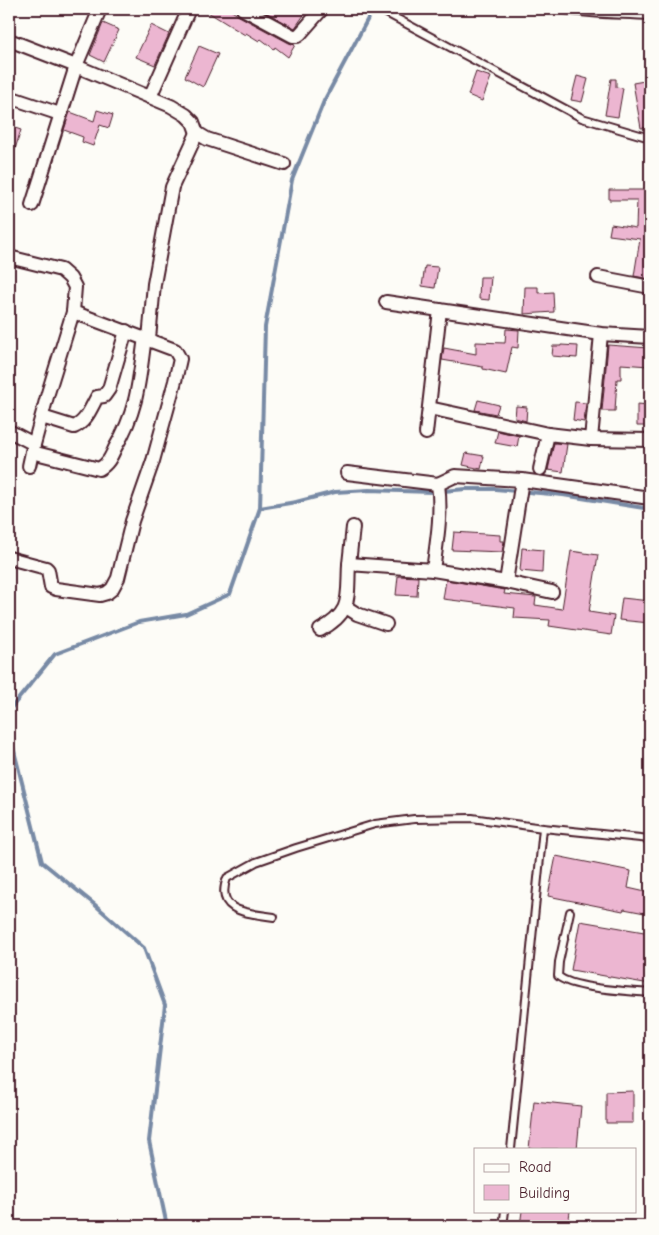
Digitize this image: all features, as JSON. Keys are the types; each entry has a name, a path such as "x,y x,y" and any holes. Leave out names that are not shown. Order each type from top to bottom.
{"street":[{"path":"32,205 76,66 100,9"},
{"path":"150,98 189,9"},
{"path":"243,9 293,36 300,34 322,9"},
{"path":"9,40 171,106 186,114 193,122 198,133 208,139 284,164"},
{"path":"9,97 60,114"},
{"path":"9,431 33,448 99,469 106,465 133,411 172,187 198,133"},
{"path":"9,257 61,270 70,278 75,287 73,312 29,466"},
{"path":"598,277 650,287"},
{"path":"386,302 601,334 650,338"},
{"path":"426,433 440,310"},
{"path":"9,558 46,568 51,587 56,589 96,596 112,589 118,578 132,521 153,461 180,359 175,350 73,312"},
{"path":"42,417 74,427 88,414 96,397 105,396 110,389 126,331"},
{"path":"591,440 601,334"},
{"path":"429,408 548,434 591,440 650,440"},
{"path":"540,469 548,434"},
{"path":"347,473 438,487 455,476 520,489 650,498"},
{"path":"433,570 440,504 438,487"},
{"path":"506,582 520,489"},
{"path":"320,630 342,615 346,607 353,527"},
{"path":"349,564 433,570 552,592"},
{"path":"346,607 357,614 386,624"}],"lane":[{"path":"379,9 582,118 650,138"},
{"path":"559,9 580,13 650,16"},
{"path":"274,917 242,912 229,905 224,897 224,885 227,878 256,862 375,824 414,819 472,818 543,828 650,839"},
{"path":"511,1148 543,828"},
{"path":"570,912 559,962 558,976 563,980 595,987 650,993"},
{"path":"503,1226 505,1212"}],"building":[{"path":"203,9 229,9 295,45 288,57 261,39 259,41 246,33 245,35"},
{"path":"260,9 308,9 295,28"},
{"path":"103,23 119,30 104,62 90,55"},
{"path":"151,25 169,34 155,65 136,57"},
{"path":"199,46 218,54 203,87 185,77"},
{"path":"476,72 491,77 482,101 468,95"},
{"path":"577,76 588,79 582,102 571,100"},
{"path":"611,79 616,79 616,87 623,88 618,117 605,115"},
{"path":"650,80 650,127 641,128 633,83"},
{"path":"97,110 113,115 109,128 100,125 93,146 82,142 83,137 64,130 70,112 94,121"},
{"path":"9,126 21,130 11,162 9,162"},
{"path":"609,190 647,190 647,217 650,217 650,279 634,276 640,239 609,235 611,224 636,228 637,200 609,200"},
{"path":"425,266 438,267 435,288 422,286"},
{"path":"480,277 491,277 489,300 479,299"},
{"path":"525,287 538,287 538,293 553,292 554,312 524,314"},
{"path":"506,329 519,330 518,348 512,347 506,374 483,369 483,367 442,360 444,348 476,354 476,342 505,343"},
{"path":"608,345 649,348 649,366 621,364 621,379 617,379 615,411 602,411"},
{"path":"553,346 578,346 577,358 552,356"},
{"path":"478,400 499,405 496,414 475,410"},
{"path":"575,402 586,403 584,422 573,420"},
{"path":"637,404 650,405 650,426 637,426"},
{"path":"516,406 527,407 526,421 515,418"},
{"path":"498,431 519,436 517,447 495,443"},
{"path":"554,443 567,444 563,472 548,470"},
{"path":"466,453 484,456 481,469 463,465"},
{"path":"454,532 500,535 500,541 504,541 502,552 452,550"},
{"path":"522,548 543,550 542,573 520,571"},
{"path":"571,551 598,555 589,612 614,616 611,635 549,626 550,620 514,618 515,608 443,599 446,580 505,590 504,594 536,597 535,605 562,609"},
{"path":"398,576 418,577 417,596 396,595"},
{"path":"622,598 650,601 650,623 619,620"},
{"path":"556,856 631,871 628,888 650,893 650,914 624,909 623,911 548,896"},
{"path":"580,921 650,933 650,984 571,970"},
{"path":"633,1091 633,1123 606,1123 606,1092"},
{"path":"534,1101 581,1106 577,1148 529,1148"},
{"path":"522,1212 570,1212 568,1226 520,1226"}],"waterway":[{"path":"9,731 11,708 55,654 139,622 186,614 230,594 260,508 265,327 292,180 324,101 373,9"},
{"path":"260,508 296,502 335,492 369,490 432,492 495,489 563,495 650,509"},
{"path":"9,731 42,862 144,948 165,1005 149,1141 167,1226"}]}
